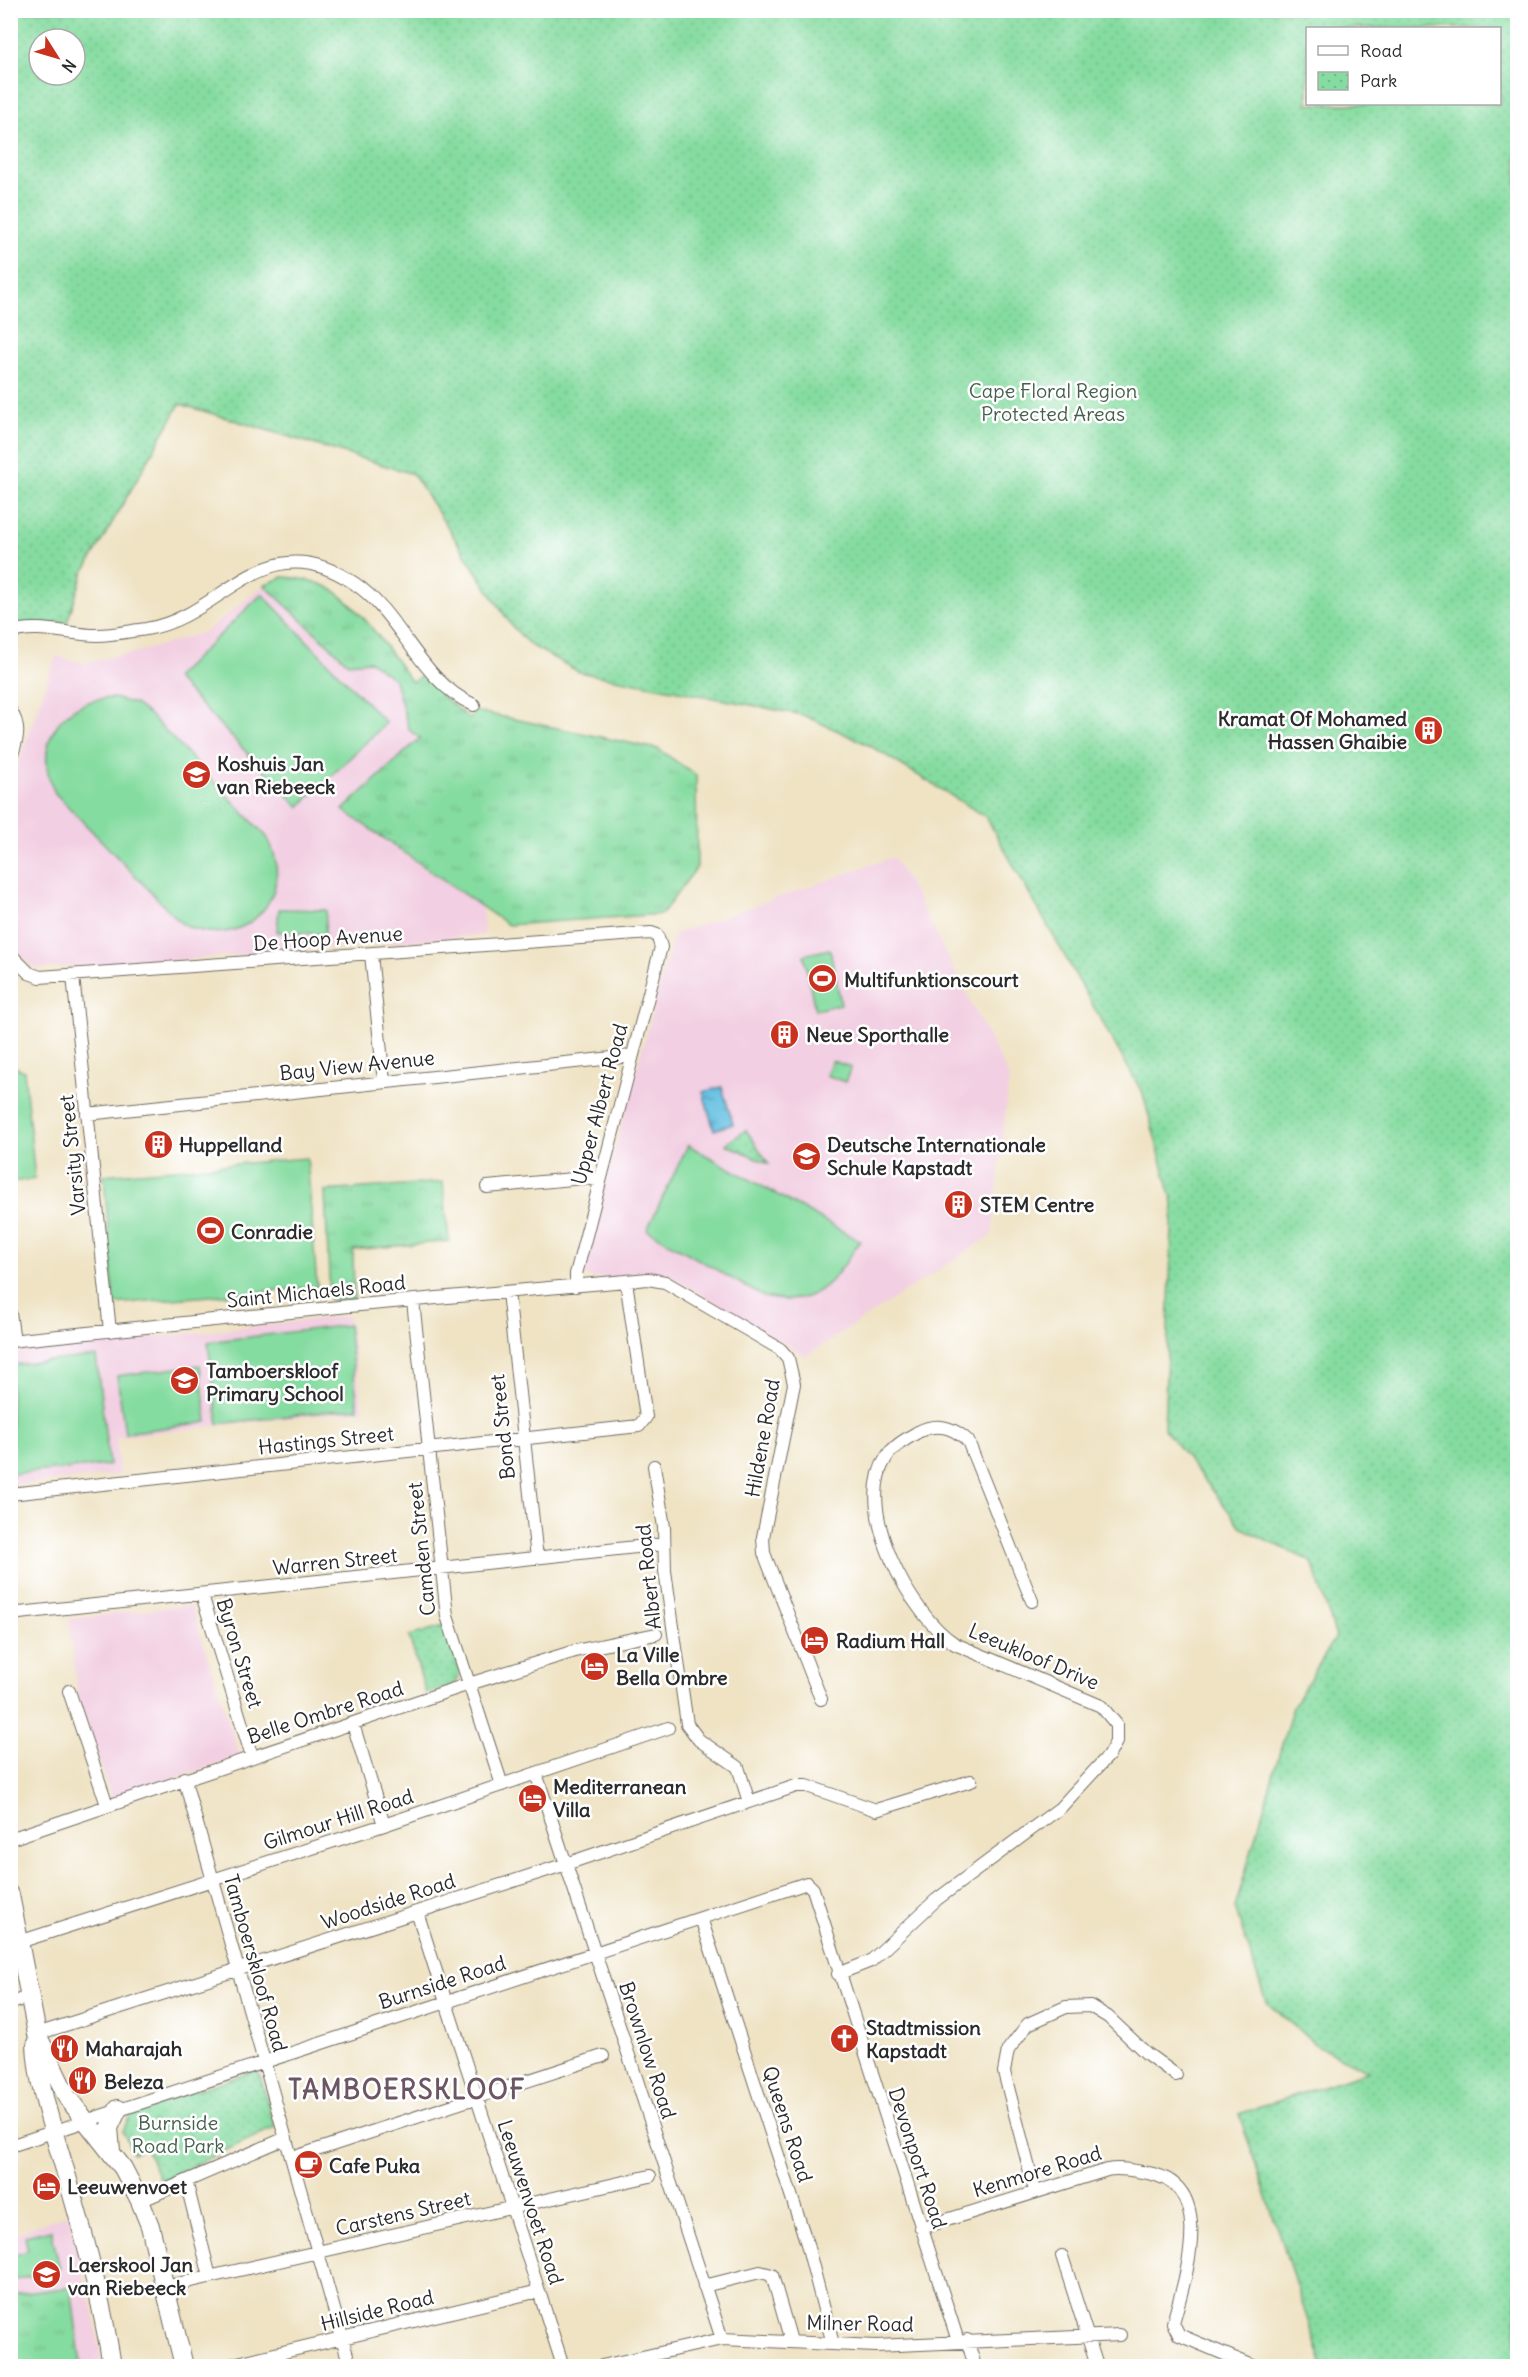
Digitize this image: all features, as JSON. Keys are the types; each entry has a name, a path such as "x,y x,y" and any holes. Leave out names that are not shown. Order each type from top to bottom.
{"main road":[{"path":"10,1895 37,2034 68,2097 111,2151 141,2201 150,2226 184,2367"},
{"path":"37,2034 36,2052 47,2115 102,2310 112,2367"},
{"path":"53,2069 53,2089 59,2112 53,2132"},
{"path":"111,2151 109,2128 118,2109"}],"street":[{"path":"10,633 25,630 105,635 165,626 183,619 235,582 256,571 281,565 308,565 335,572 366,593 446,689 474,705"},
{"path":"10,710 17,722 18,734 10,760"},
{"name":"De Hoop Avenue","path":"10,954 36,977 73,976 570,938 651,933 657,935"},
{"name":"Upper Albert Road","path":"576,1286 575,1276 598,1180 661,947 657,935"},
{"path":"371,954 384,1082"},
{"name":"Varsity Street","path":"73,976 110,1331"},
{"name":"Bay View Avenue","path":"87,1114 631,1056"},
{"path":"487,1187 583,1178 598,1180"},
{"name":"Hildene Road","path":"626,1281 648,1279 665,1282 780,1349 788,1358 794,1384 764,1537 764,1553 821,1699"},
{"name":"Saint Michaels Road","path":"12,1341 413,1300 626,1281"},
{"name":"Hastings Street","path":"10,1494 637,1427 644,1423 645,1417 626,1281"},
{"name":"Bond Street","path":"508,1292 522,1440 537,1558"},
{"name":"Camden Street","path":"413,1300 447,1616 502,1785"},
{"path":"10,1313 12,1341"},
{"name":"Leeukloof Drive","path":"838,1974 871,1961 936,1900 1050,1817 1109,1755 1117,1737 1116,1724 1101,1706 955,1644 943,1635 916,1605 897,1573 881,1530 878,1478 885,1458 895,1447 921,1430 937,1426 956,1431 968,1441 1032,1601"},
{"name":"Albert Road","path":"654,1466 664,1544 665,1571 687,1724 699,1740 738,1767 749,1802"},
{"name":"Warren Street","path":"10,1614 664,1544"},
{"name":"Byron Street","path":"202,1595 252,1757"},
{"name":"Belle Ombre Road","path":"10,1839 184,1778 469,1684 575,1652 656,1634"},
{"path":"69,1691 107,1805"},
{"path":"352,1724 384,1825"},
{"name":"Gilmour Hill Road","path":"20,1942 384,1825 668,1728"},
{"name":"Brownlow Road","path":"536,1773 722,2339"},
{"name":"Tamboerskloof Road","path":"184,1778 350,2367"},
{"name":"Woodside Road","path":"37,2034 237,1971 803,1785 876,1810 971,1780"},
{"name":"Burnside Road","path":"10,2146 804,1883 809,1884"},
{"name":"Devonport Road","path":"809,1884 921,2228 975,2367"},
{"name":"Leeuwenvoet Road","path":"417,1912 510,2208 563,2367"},
{"name":"Queens Road","path":"701,1918 807,2244 833,2344"},
{"path":"10,2004 29,1996"},
{"path":"1035,2191 1004,2072 1008,2050 1028,2024 1066,2007 1090,2006 1108,2017 1146,2053 1176,2076"},
{"path":"292,2157 603,2056"},
{"path":"141,2201 286,2138"},
{"name":"Kenmore Road","path":"921,2228 1114,2168 1161,2175 1176,2184 1187,2202 1192,2247 1173,2327 1179,2335 1253,2367"},
{"name":"Carstens Street","path":"165,2287 650,2176"},
{"path":"186,2181 210,2277"},
{"path":"1062,2256 1097,2367"},
{"path":"704,2286 760,2272 772,2275 791,2341"},
{"name":"Hillside Road","path":"225,2367 539,2291"},
{"name":"Milner Road","path":"602,2367 722,2339 876,2346 1120,2335"}],"shaded area":[{"name":"Koshuis Jan van Riebeeck","path":"264,585 347,663 370,661 395,680 409,730 420,739 343,810 482,907 484,935 155,962 34,969 11,945 11,782 56,656 83,663 146,650 207,631"},
{"name":"Deutsche Internationale Schule Kapstadt","path":"893,857 917,897 1009,1077 992,1235 806,1356 663,1272 594,1279 586,1276 583,1262 674,934"},
{"name":"Tamboerskloof Primary School","path":"348,1316 363,1410 116,1437 119,1475 11,1485 11,1353"},
{"path":"191,1605 240,1756 112,1799 78,1699 69,1619"},
{"name":"Laerskool Jan van Riebeeck","path":"68,2214 94,2314 102,2366 11,2366 11,2235"}],"green space":[{"name":"Cape Floral Region Protected Areas","path":"11,11 1517,11 1517,2366 1323,2366 1239,2114 1369,2071 1319,2047 1266,2002 1235,1908 1293,1706 1336,1637 1312,1562 1242,1528 1164,1429 1173,1203 1143,1094 986,817 869,745 803,715 579,672 530,645 511,625 413,474 180,404 83,574 67,622 11,626"},
{"path":"283,577 317,583 340,595 363,617 412,682 426,673 441,690 440,694 470,719 475,711 658,749 696,775 697,867 662,914 508,925 343,810 420,738 409,730 395,680 370,661 348,663 264,585"},
{"path":"262,594 386,723 299,807 175,678"},
{"path":"114,698 135,704 151,716 267,837 275,859 276,880 270,899 259,915 243,926 224,932 203,931 181,923 55,793 48,775 47,758 49,742 56,728 66,715 79,706 95,700"},
{"path":"279,909 326,910 325,934 277,932"},
{"name":"Multifunktionscourt","path":"830,949 841,1004 815,1010 804,955"},
{"path":"832,1061 851,1067 845,1082 826,1075"},
{"path":"11,1065 24,1071 35,1179 11,1182"},
{"path":"746,1130 769,1164 726,1144"},
{"path":"688,1145 860,1241 842,1268 822,1289 811,1295 782,1300 764,1297 647,1230"},
{"name":"Conradie","path":"307,1158 317,1287 114,1304 104,1175"},
{"path":"443,1182 449,1241 353,1250 354,1299 330,1300 325,1191"},
{"path":"348,1325 358,1408 218,1424 208,1342"},
{"path":"96,1356 109,1465 11,1474 11,1365"},
{"path":"200,1365 207,1422 125,1433 117,1376"},
{"path":"447,1625 460,1674 453,1685 426,1694 409,1636"},
{"name":"Burnside Road Park","path":"258,2070 275,2127 161,2181 145,2147 133,2153 123,2131 129,2117 141,2108"},
{"path":"51,2230 60,2269 11,2281 11,2256 28,2251 25,2236"},
{"path":"71,2287 81,2366 11,2366 11,2295"}],"water":[{"path":"722,1087 733,1124 714,1130 703,1092"}],"place":[{"name":"Kramat Of Mohamed Hassen Ghaibie","path":"1428,730"},
{"name":"Koshuis Jan van Riebeeck","path":"196,775"},
{"name":"Multifunktionscourt","path":"823,979"},
{"name":"Neue Sporthalle","path":"785,1034"},
{"name":"Huppelland","path":"158,1144"},
{"name":"Deutsche Internationale Schule Kapstadt","path":"806,1156"},
{"name":"STEM Centre","path":"959,1204"},
{"name":"Conradie","path":"210,1231"},
{"name":"Tamboerskloof Primary School","path":"185,1381"},
{"name":"Radium Hall","path":"815,1640"},
{"name":"La Ville Bella Ombre","path":"595,1666"},
{"name":"Mediterranean Villa","path":"532,1798"},
{"name":"Stadtmission Kapstadt","path":"845,2039"},
{"name":"Maharajah","path":"64,2048"},
{"name":"Beleza","path":"83,2081"},
{"name":"Cafe Puka","path":"308,2165"},
{"name":"Leeuwenvoet","path":"46,2186"},
{"name":"Laerskool Jan van Riebeeck","path":"47,2275"}],"district":[{"name":"TAMBOERSKLOOF","path":"407,2089"}]}
